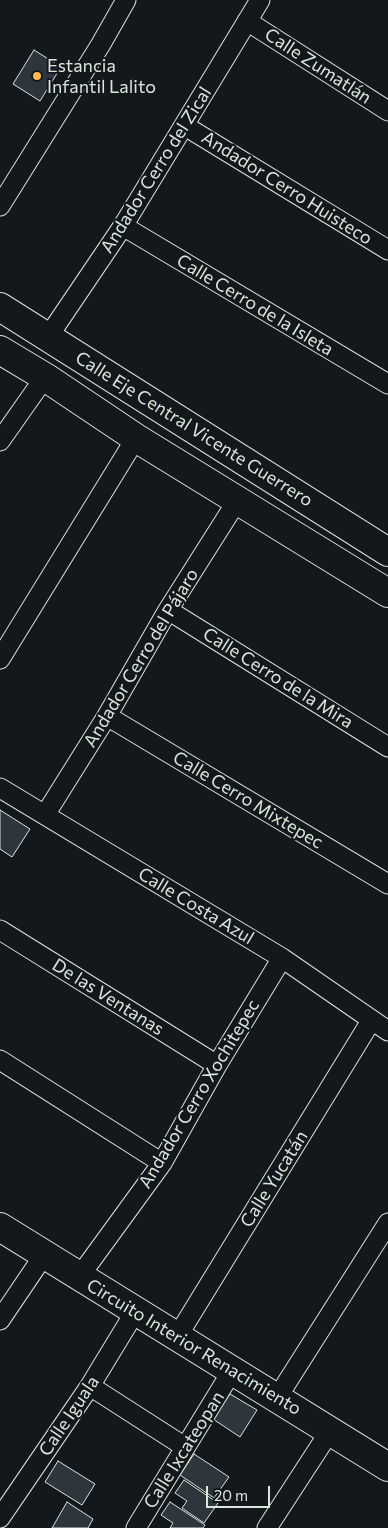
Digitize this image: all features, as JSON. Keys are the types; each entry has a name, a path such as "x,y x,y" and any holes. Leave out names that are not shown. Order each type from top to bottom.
{"main road":[{"name":"Calle Eje Central Vicente Guerrero","path":"0,307 388,552"},
{"name":"Calle Eje Central Vicente Guerrero","path":"0,350 45,376 136,438 388,593"},
{"name":"Circuito Interior Renacimiento","path":"0,1228 330,1431 386,1459"}],"street":[{"path":"0,206 126,0"},
{"name":"Andador Cerro del Zical","path":"48,337 123,226 260,0"},
{"name":"Calle Zumatlán","path":"247,20 387,108"},
{"name":"Andador Cerro Huisteco","path":"185,126 388,250"},
{"name":"Calle Cerro de la Isleta","path":"123,226 388,384"},
{"path":"0,441 45,376"},
{"path":"0,658 136,438"},
{"name":"Andador Cerro del Pájaro","path":"45,815 107,716 168,610 237,501"},
{"name":"Calle Cerro de la Mira","path":"168,610 388,747"},
{"name":"Calle Cerro Mixtepec","path":"107,716 388,884"},
{"name":"Calle Costa Azul","path":"0,788 282,958 388,1031"},
{"name":"De las Ventanas","path":"0,930 217,1065"},
{"name":"Andador Cerro Xochitepec","path":"79,1277 162,1163 217,1065 282,958"},
{"name":"Calle Yucatán","path":"176,1337 371,1021"},
{"path":"0,1060 162,1163"},
{"path":"277,1398 388,1223"},
{"path":"0,1320 44,1255"},
{"name":"Calle Iguala","path":"0,1518 90,1386 135,1312"},
{"name":"Calle Ixcateopan","path":"136,1528 232,1371"},
{"path":"90,1386 185,1447"},
{"path":"267,1528 330,1431"},
{"path":"0,1525 4,1528"}],"building":[{"name":"Estancia Infantil Lalito","path":"34,50 61,67 40,101 13,84"},
{"path":"0,810 30,829 12,857 0,849"},
{"path":"230,1394 257,1410 240,1437 213,1419"},
{"path":"194,1454 229,1477 214,1498 180,1475"},
{"path":"58,1461 95,1484 82,1505 45,1482"},
{"path":"184,1480 218,1503 204,1523 182,1508 187,1501 175,1493"},
{"path":"67,1502 93,1519 88,1528 52,1528"},
{"path":"170,1502 205,1525 203,1528 170,1528 173,1523 161,1515"}],"place":[{"name":"Estancia Infantil Lalito","path":"37,76"}]}
